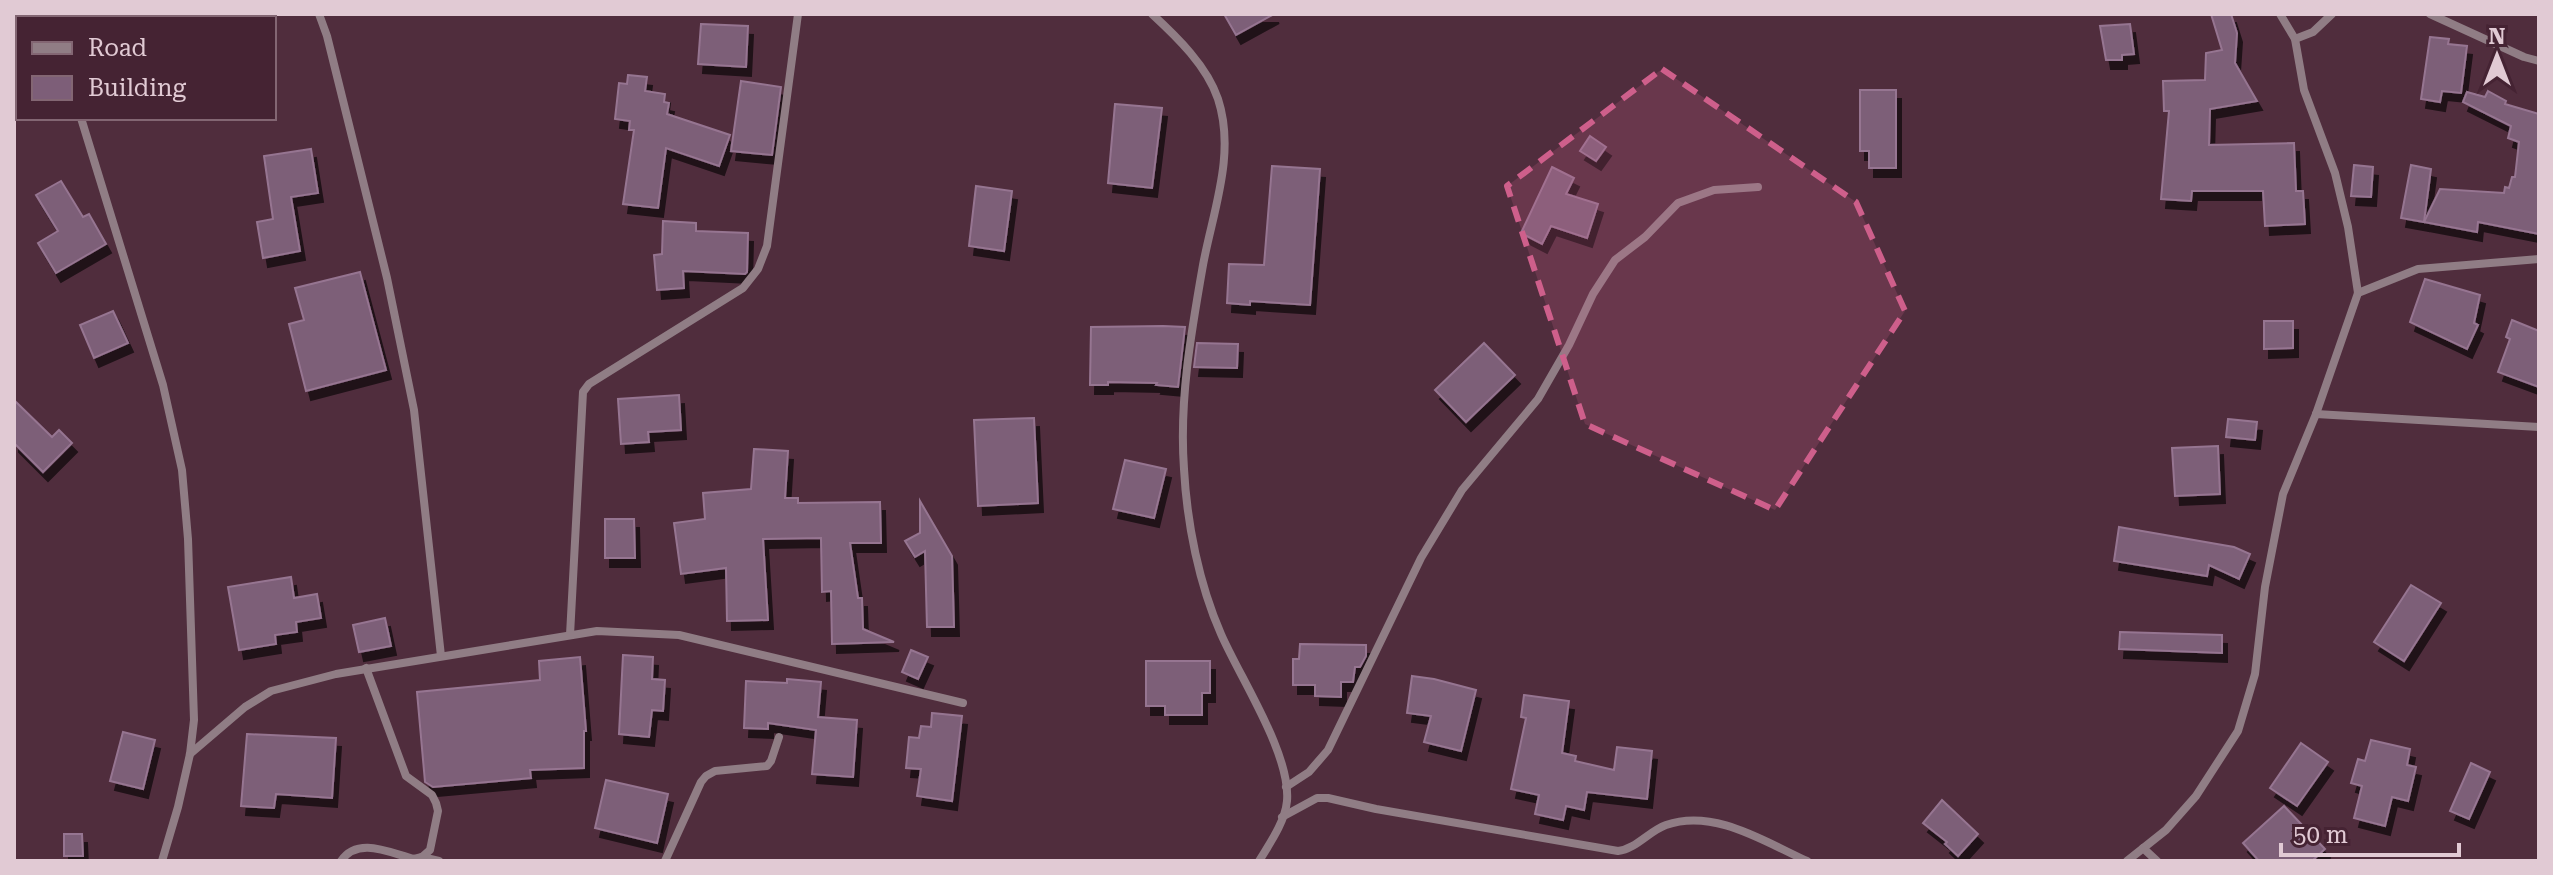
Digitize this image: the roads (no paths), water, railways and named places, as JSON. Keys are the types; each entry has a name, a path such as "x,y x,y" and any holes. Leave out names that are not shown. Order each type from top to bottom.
{"street":[{"path":"319,14 387,278 414,410 441,656"},
{"path":"570,635 583,392 589,384 743,288 758,269 767,246 798,14"},
{"path":"1152,14 1204,71 1217,98 1224,127 1224,166 1189,347 1183,423 1184,471 1193,539 1204,585 1220,631 1277,749 1286,787 1287,802 1282,817 1259,861"},
{"path":"2127,861 2166,830 2196,796 2238,731 2255,674 2265,587 2283,494 2316,414 2358,293 2339,186 2304,90 2295,39 2280,14"},
{"path":"2295,39 2313,32 2332,14"},
{"path":"2430,14 2539,61"},
{"path":"82,120 163,385 182,470 188,539 194,720 178,807 162,861"},
{"path":"1286,787 1309,772 1328,750 1421,558 1462,490 1538,399 1569,345 1593,294 1615,260 1645,237 1678,203 1714,190 1758,187"},
{"path":"2358,293 2418,269 2539,259"},
{"path":"2316,414 2539,427"},
{"path":"190,754 245,707 271,691 366,668 597,631 679,635 963,703"},
{"path":"341,861 353,849 364,847 414,859 422,857 433,843 438,811 432,795 406,776 366,668"},
{"path":"665,861 701,782 715,771 767,766 779,737"},
{"path":"1282,817 1317,798 1328,798 1618,851 1631,847 1658,828 1671,823 1705,821 1729,826 1807,861"},
{"path":"2143,848 2157,861"},
{"path":"422,857 439,861"}]}
